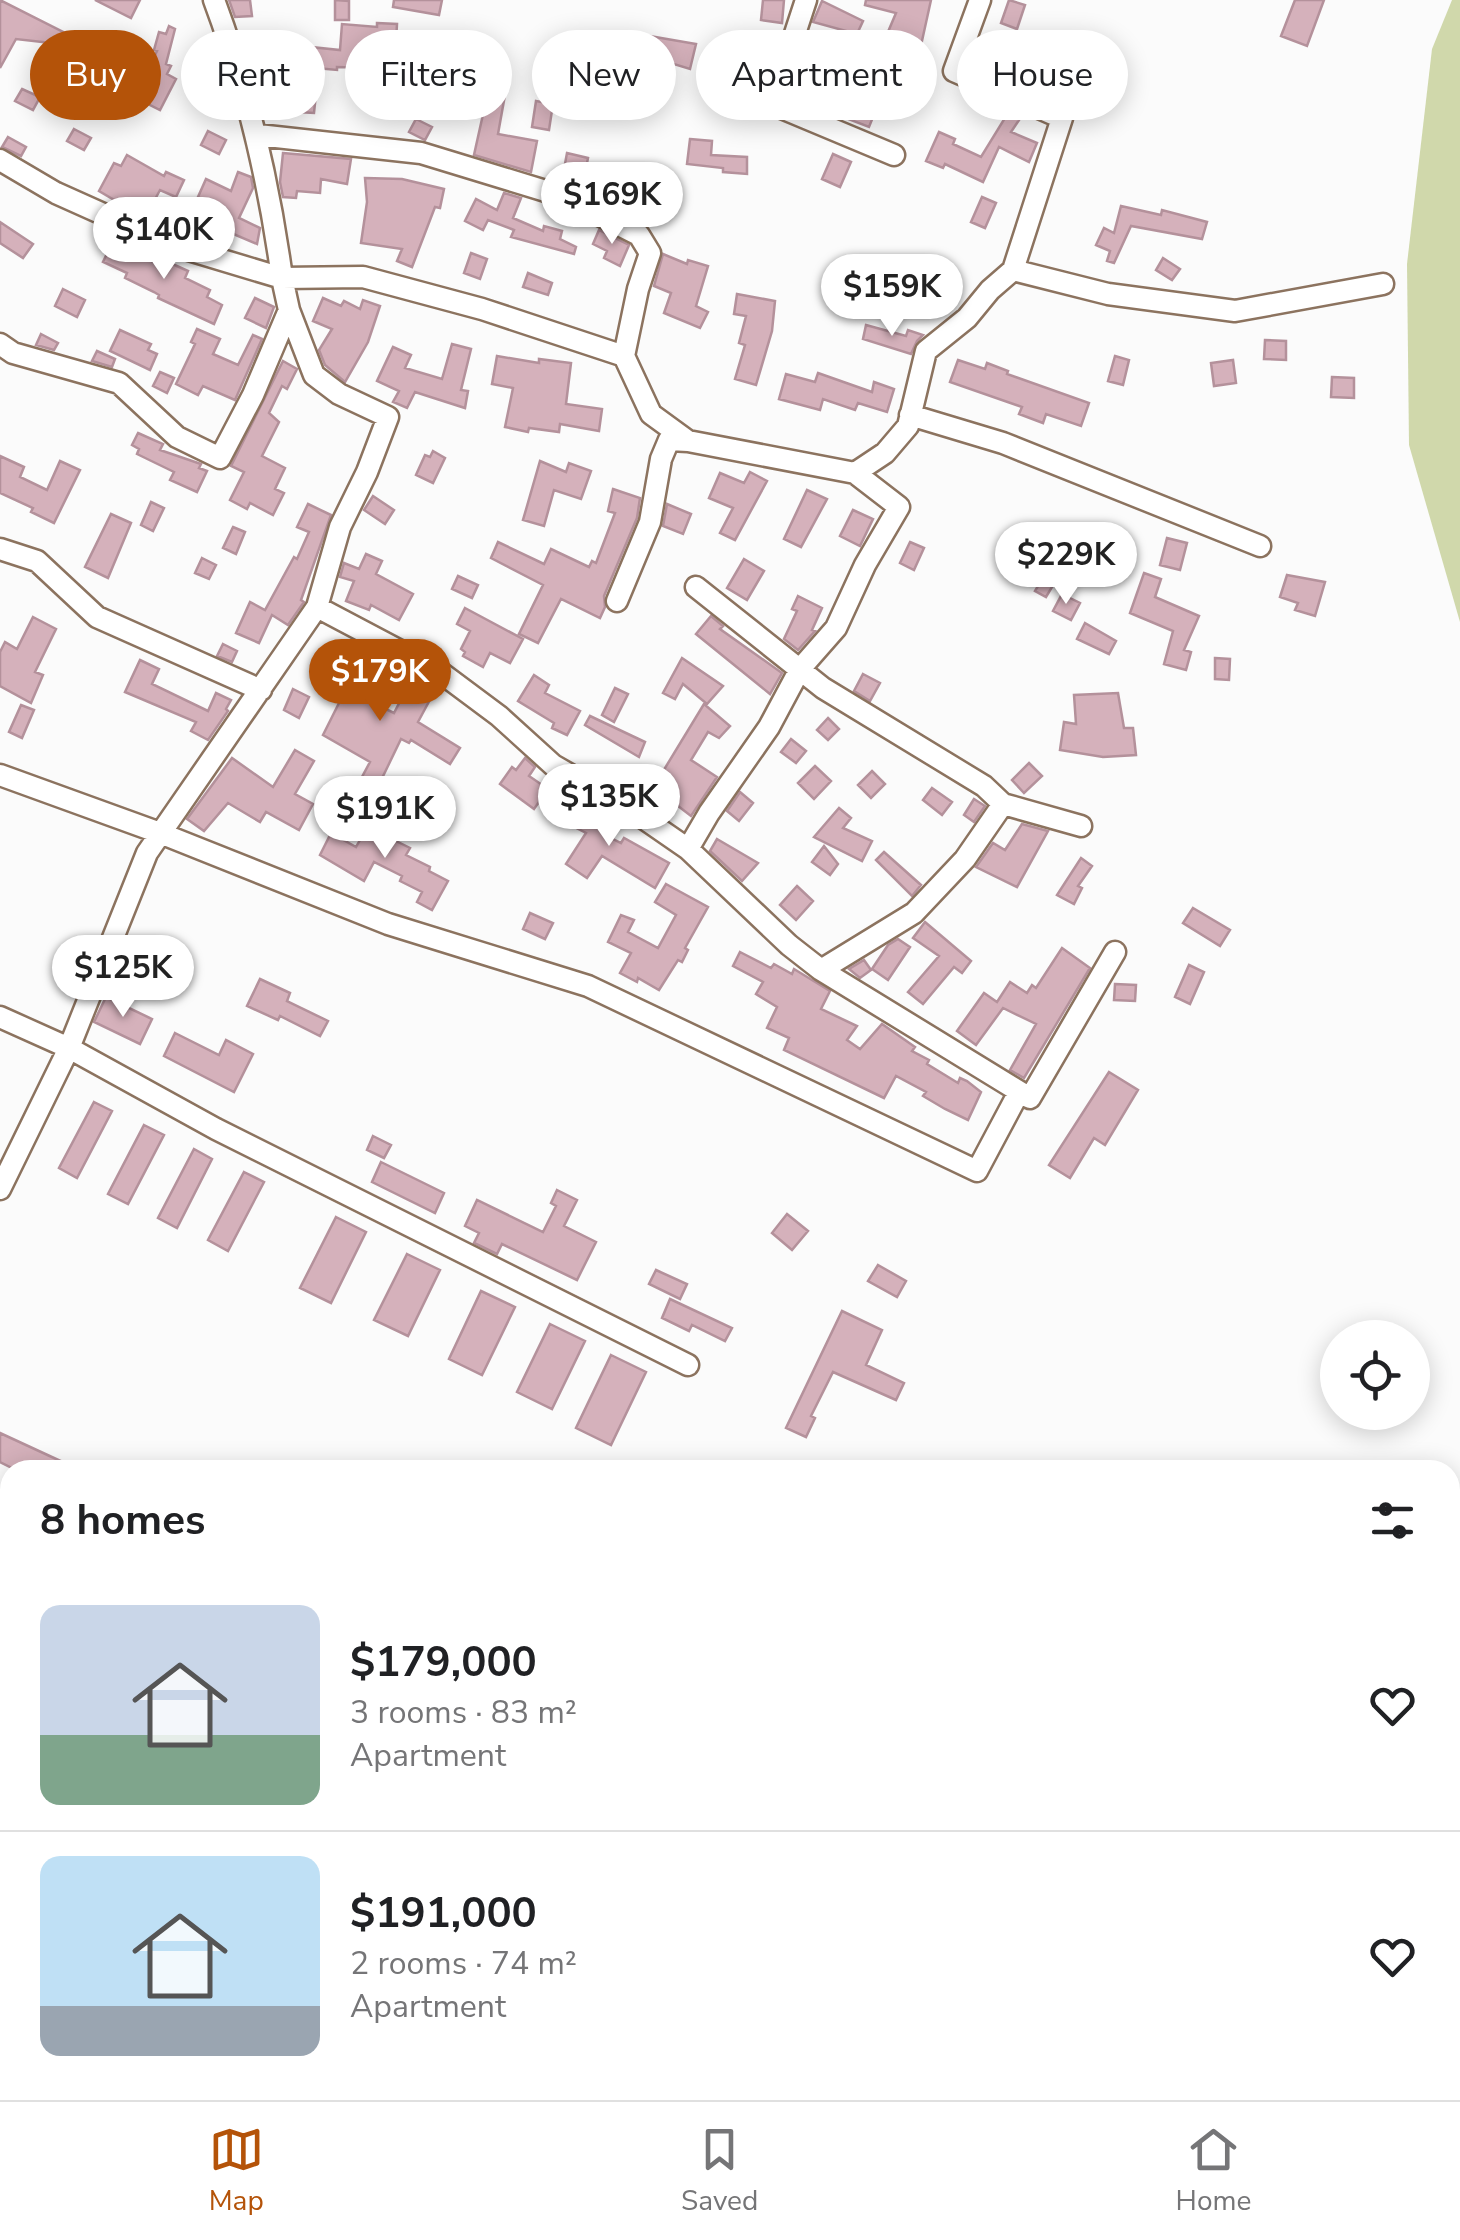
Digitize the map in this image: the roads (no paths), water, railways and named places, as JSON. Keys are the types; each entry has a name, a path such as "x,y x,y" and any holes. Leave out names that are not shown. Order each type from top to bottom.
{"street":[{"path":"0,1189 69,1048 146,853 317,607 340,527 388,417 339,394 314,374 289,310 258,136 240,70 214,0"},
{"path":"806,0 772,104 894,155"},
{"path":"855,473 884,453 908,426 926,351 967,318 1013,270 1062,118 954,71 980,0"},
{"path":"258,136 421,153 562,196 639,235 650,253 638,288 624,356 652,414 688,441"},
{"path":"0,160 56,193 172,245 282,278 363,277 482,309 624,356"},
{"path":"1013,270 1108,294 1235,310 1383,284"},
{"path":"0,344 12,353 120,383 177,437 220,458 253,395 289,310"},
{"path":"910,415 1004,443 1260,546"},
{"path":"618,601 650,522 661,458 669,440 855,473 899,508 865,565 836,628 800,669 769,726 688,849"},
{"path":"0,549 36,561 97,617 261,690"},
{"path":"696,588 823,688 984,786 1003,804 1081,826"},
{"path":"317,607 440,672 499,716 554,765 634,811 688,849 820,970 1030,1098 1115,952"},
{"path":"0,775 160,833 388,924 588,986 977,1171 1019,1092"},
{"path":"820,970 914,913 965,859 1003,804"},
{"path":"0,1017 69,1048 216,1129 688,1364"}]}
